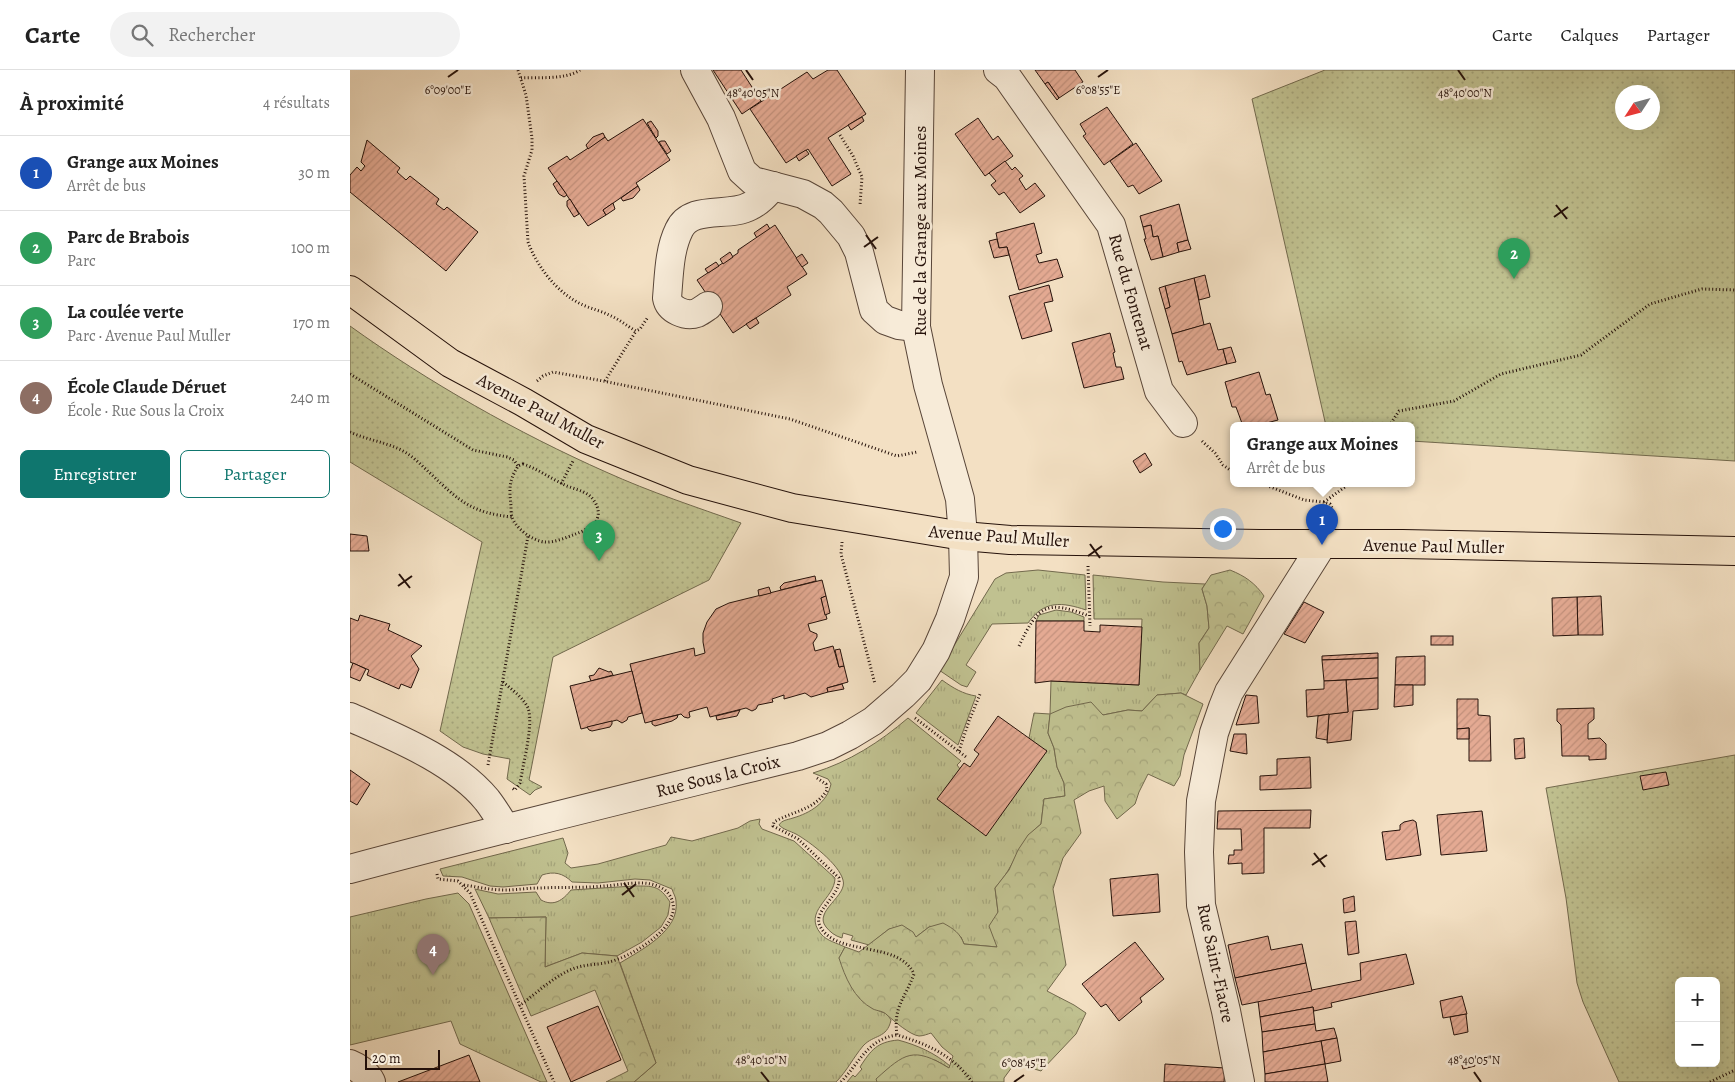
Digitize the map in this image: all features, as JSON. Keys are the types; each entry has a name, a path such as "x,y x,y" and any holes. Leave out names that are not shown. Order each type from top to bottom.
{"main road":[{"name":"Avenue Paul Muller","path":"350,290 450,363 523,402 586,439 688,480 792,508 963,536 1010,540 1087,542 1327,534 1403,544 1735,551"}],"street":[{"path":"695,70 721,118 742,171 753,181 804,194 822,205 842,223 859,252 874,310 885,320 899,325 916,327"},
{"name":"Rue de la Grange aux Moines","path":"920,70 916,327 928,385 960,499 963,536"},
{"name":"Rue du Fontenat","path":"998,70 1007,77 1111,225 1159,391 1183,423"},
{"path":"708,306 696,313 689,313 676,310 668,303 671,260 679,228 689,218 697,215 740,210 750,206 763,197 773,186"},
{"name":"Rue Saint-Fiacre","path":"1240,1082 1226,1011 1201,905 1199,852 1201,801 1214,733 1229,692 1327,534"},
{"name":"Rue Sous la Croix","path":"350,869 430,846 506,829 798,756 828,746 850,735 873,721 895,703 918,680 936,651 950,620 964,577 963,536"},
{"path":"350,717 408,743 447,766 472,785 486,800 506,829"},
{"path":"350,1064 356,1066 370,1082"}],"path":[{"path":"518,70 526,96 532,138 532,150 524,176 528,242 531,250 550,279 569,298 609,315 636,331"},
{"path":"522,78 564,76 574,74 580,70"},
{"path":"840,135 853,156 862,177 860,219 858,228 851,236"},
{"path":"1392,422 1399,411 1454,401 1501,374 1528,366 1581,356 1650,304 1702,289 1735,290"},
{"path":"605,382 636,331 640,329 650,315"},
{"path":"523,402 535,382 553,372 790,419 897,456 917,452"},
{"path":"350,374 473,450 507,457 514,460 518,466"},
{"path":"1183,423 1215,453 1223,466 1230,470"},
{"path":"350,432 389,444 406,452 461,501 474,509 493,515 512,517"},
{"path":"523,464 531,466 549,478 583,492 590,497 597,505 598,516 595,523 583,531 561,539 544,542 528,536 516,525 512,517 509,487 511,478 518,466 523,464"},
{"path":"1271,487 1304,500 1330,504 1332,508 1327,534"},
{"path":"1324,502 1345,487"},
{"path":"843,516 842,554 875,684 895,703 966,757"},
{"path":"491,755 528,536"},
{"path":"1087,542 1090,626"},
{"path":"1019,646 1029,624 1035,616 1050,608 1063,606 1089,616"},
{"path":"503,682 523,700 531,719 520,783 515,790"},
{"path":"959,751 968,721 980,694"},
{"path":"813,777 821,779 826,784 827,790 824,795 815,804 774,822 773,826 798,839 838,878 838,890 820,914 818,920 824,932 843,943 900,957 911,966 914,974 896,1013 897,1035"},
{"path":"437,872 438,879 458,881 470,892 554,1082"},
{"path":"464,885 507,890 641,883 662,888 669,893 673,909 668,923 639,949 608,963 588,964 562,974 519,1006"},
{"path":"841,1082 871,1046 885,1037 897,1035 936,1049 959,1068 972,1082"},
{"path":"1710,1082 1735,1070"}],"green space":[{"path":"1325,70 1735,70 1735,461 1415,441 1415,422 1325,422 1252,99"},
{"path":"350,326 442,387 540,441 639,486 741,523 709,580 553,657 529,780 542,787 530,795 507,779 510,759 483,754 463,747 440,731 482,542 350,462"},
{"path":"1038,570 1085,575 1086,610 1069,605 1054,605 1040,610 1028,623 992,624 966,665 976,672 967,687 939,670 995,579 1006,573"},
{"path":"1230,570 1249,580 1264,596 1243,634 1227,626 1200,670 1199,643 1209,628 1207,606 1202,589 1211,575"},
{"path":"1093,575 1205,584 1202,589 1207,606 1209,628 1199,643 1200,670 1186,695 1181,693 1157,695 1142,711 1128,710 1103,715 1050,715 1048,733 1054,748 1057,767 1064,783 1065,796 1044,799 1041,824 1026,839 1007,872 995,888 998,912 997,947 964,944 961,937 929,927 916,937 889,929 869,945 851,940 853,936 843,933 842,938 833,934 823,921 824,915 841,892 843,880 836,867 816,848 779,825 783,821 811,810 826,797 831,784 828,779 813,773 839,763 864,750 908,718 961,761 957,765 960,769 938,799 1029,738 1034,713 1050,714 1051,681 1139,685 1142,619 1094,619"},
{"path":"1056,610 1071,612 1084,617 1084,621 1036,621 1039,615"},
{"path":"942,680 958,690 976,696 958,745 916,713"},
{"path":"1181,693 1203,704 1184,755 1180,776 1174,786 1148,774 1135,804 1117,819 1105,801 1104,786 1089,791 1074,800 1081,833 1063,858 1053,889 1066,965 1047,991 1086,1013 1076,1034 1041,1071 1015,1063 1004,1078 1004,1082 877,1082 876,1079 895,1063 910,1055 926,1057 949,1068 953,1056 942,1047 931,1033 915,1035 886,1014 866,1005 855,993 844,973 839,958 845,947 859,952 889,929 902,925 913,932 916,937 929,927 943,923 961,937 964,944 997,947 989,926 998,912 995,888 1009,870 1018,850 1028,835 1041,824 1044,799 1065,796 1064,783 1057,767 1054,748 1048,733 1050,714 1066,707 1091,702 1103,715 1128,710 1142,711 1157,695"},
{"path":"1735,755 1735,1082 1619,1082 1583,1002 1577,983 1566,898 1546,788"},
{"path":"760,819 759,824 762,829 794,841 835,878 834,885 817,912 815,918 816,926 826,938 845,947 839,958 872,1008 887,1014 891,1020 883,1033 863,1046 836,1082 634,1082 656,1063 620,963 648,946 672,922 676,912 676,898 672,889 650,880 635,879 598,883 572,882 562,875 554,873 542,875 537,884 503,887 490,886 462,877 443,876 440,869 563,838 568,853 565,863 571,868 598,864 666,845 671,837 692,841 738,828 750,821"},
{"path":"634,886 659,889 670,902 668,915 661,927 642,942 617,956 582,953 545,967 546,917 489,918 475,889 498,894 536,892 541,900 554,903 565,897 571,890"},
{"path":"458,893 469,904 547,1082 541,1082 460,1044 451,1021 350,1045 350,917"},
{"path":"546,917 545,967 582,953 617,956 656,1063 634,1082 606,1082 628,1071 595,990 531,1016 489,918"},
{"path":"898,1040 932,1053 950,1066 949,1068 935,1060 877,1079 877,1082 847,1082 862,1069 860,1067 875,1048"}],"building":[{"path":"713,70 741,70 761,101 742,114"},
{"path":"828,70 837,70 866,114 828,138 851,174 832,186 808,149 786,163 750,109 807,72 813,79"},
{"path":"1035,70 1075,70 1083,82 1059,98 1048,82 1045,84"},
{"path":"1048,82 1059,98 1057,100 1045,84"},
{"path":"1107,107 1133,144 1104,165 1083,136 1086,134 1080,124"},
{"path":"862,117 864,121 851,130 848,125"},
{"path":"978,118 993,140 998,136 1013,156 985,176 955,134"},
{"path":"643,119 670,160 636,183 638,186 603,210 606,215 588,226 548,168 567,156 570,160 605,137 608,141"},
{"path":"651,121 658,131 656,138 647,123"},
{"path":"603,133 605,137 588,149 586,145 593,137"},
{"path":"367,140 400,168 397,172 406,180 410,176 439,199 436,204 444,210 447,207 478,232 446,271 350,192 350,175 357,167 361,171 365,166 361,162"},
{"path":"665,141 671,151 667,154 659,142"},
{"path":"1136,143 1162,181 1139,194 1133,185 1128,187 1110,161"},
{"path":"806,150 809,154 799,161 796,156"},
{"path":"1005,161 1012,170 1015,167 1023,176 1019,179 1026,190 1035,183 1045,196 1020,213 1004,192 999,195 991,185 996,181 989,173"},
{"path":"557,181 567,195 564,197 559,194 553,184"},
{"path":"638,186 640,190 633,198 623,201 621,198"},
{"path":"570,199 579,214 574,217 567,206 567,201"},
{"path":"613,203 615,209 606,215 603,210"},
{"path":"1179,204 1188,240 1177,243 1179,252 1163,257 1158,236 1153,237 1151,225 1143,227 1140,216"},
{"path":"1034,223 1042,253 1036,255 1039,263 1057,259 1063,277 1019,290 1007,247 999,248 996,233"},
{"path":"767,224 770,229 757,238 754,233"},
{"path":"775,225 807,274 787,287 791,295 733,333 697,280 738,253 738,250"},
{"path":"1151,225 1153,237 1158,236 1163,257 1151,260 1144,239 1146,239 1143,227"},
{"path":"997,239 999,248 1007,247 1009,255 994,258 989,241"},
{"path":"1188,240 1191,249 1179,252 1177,243"},
{"path":"730,252 733,257 723,264 720,259"},
{"path":"802,254 808,263 802,267 796,258"},
{"path":"716,262 719,266 708,273 705,269"},
{"path":"1205,275 1210,297 1199,300 1194,278"},
{"path":"1194,278 1204,325 1172,334 1165,309 1170,307 1165,286"},
{"path":"1049,285 1053,301 1044,303 1052,331 1022,339 1009,296"},
{"path":"1165,286 1170,307 1165,309 1159,288"},
{"path":"756,318 759,323 750,329 746,324"},
{"path":"1210,323 1218,350 1223,349 1227,364 1187,375 1182,361 1179,362 1172,334"},
{"path":"1110,333 1115,352 1113,353 1116,367 1121,367 1124,379 1084,388 1072,343"},
{"path":"1231,347 1236,362 1227,364 1223,349"},
{"path":"1259,372 1266,395 1270,394 1278,420 1270,422 1242,422 1236,407 1232,407 1225,382"},
{"path":"1145,453 1152,465 1140,473 1133,461"},
{"path":"350,534 367,536 369,551 350,551"},
{"path":"815,576 816,581 781,590 780,587 784,583"},
{"path":"822,580 826,596 821,598 827,619 808,624 810,631 817,634 813,643 815,651 833,646 839,667 844,666 848,682 827,688 828,692 811,697 805,693 784,699 784,695 772,699 773,702 758,705 752,711 746,708 710,717 707,707 689,712 690,717 688,718 681,714 645,723 630,664 694,648 695,656 705,653 703,633 707,622 716,609 729,603"},
{"path":"769,587 771,593 759,596 758,590"},
{"path":"826,596 830,613 825,615 821,598"},
{"path":"1601,596 1603,635 1578,635 1577,597"},
{"path":"1577,597 1578,635 1553,636 1552,598"},
{"path":"1304,602 1324,612 1305,643 1284,634"},
{"path":"360,615 390,624 388,630 422,646 411,656 419,669 411,688 401,684 399,689 367,675 369,670 350,662 350,618 358,621"},
{"path":"1036,621 1084,621 1084,631 1100,632 1100,625 1142,627 1139,685 1051,681 1035,683"},
{"path":"1431,636 1453,636 1453,645 1431,645"},
{"path":"840,649 844,666 839,667 835,650"},
{"path":"1378,653 1378,658 1322,660 1322,656"},
{"path":"1425,656 1425,685 1395,685 1396,657"},
{"path":"1378,658 1378,678 1324,681 1322,660"},
{"path":"353,663 366,669 360,681 350,677"},
{"path":"599,668 611,671 613,675 591,681 589,676 594,675"},
{"path":"632,671 642,713 628,717 622,723 617,720 581,729 570,686"},
{"path":"1378,678 1378,709 1353,711 1351,740 1327,743 1329,714 1348,712 1346,680"},
{"path":"1346,680 1348,712 1307,717 1306,690 1324,689 1324,681"},
{"path":"842,684 844,689 828,692 827,688"},
{"path":"1395,685 1413,685 1413,705 1394,707"},
{"path":"1246,695 1257,696 1259,723 1236,725"},
{"path":"1457,699 1478,699 1478,715 1490,716 1491,761 1469,761 1469,728 1457,729"},
{"path":"1594,708 1594,719 1588,724 1588,739 1600,738 1606,744 1606,759 1589,760 1589,756 1562,756 1561,725 1557,721 1557,709"},
{"path":"740,710 737,716 717,720 716,716"},
{"path":"1329,714 1327,740 1316,738 1318,716"},
{"path":"678,715 672,721 655,726 652,724 652,721"},
{"path":"998,716 1047,751 986,836 937,799 964,763 970,767 979,754 974,750"},
{"path":"612,721 610,727 592,731 587,727"},
{"path":"1469,728 1469,739 1457,739 1457,729"},
{"path":"1234,734 1246,734 1247,754 1230,751"},
{"path":"1524,738 1525,758 1515,759 1514,739"},
{"path":"1310,757 1311,788 1260,790 1260,776 1277,775 1277,759"},
{"path":"350,770 370,784 357,805 350,801"},
{"path":"1666,772 1669,785 1643,790 1640,776"},
{"path":"1311,810 1310,828 1264,828 1264,873 1242,874 1242,863 1228,864 1229,855 1234,855 1234,850 1242,850 1241,829 1217,829 1218,811"},
{"path":"1482,811 1487,851 1441,855 1437,815"},
{"path":"1413,820 1416,822 1421,855 1386,860 1382,832 1400,830 1400,825"},
{"path":"1158,874 1160,912 1113,916 1110,879"},
{"path":"1354,896 1355,911 1344,913 1343,899"},
{"path":"1356,921 1359,953 1348,955 1345,922"},
{"path":"1268,936 1271,950 1302,944 1306,963 1235,978 1228,945"},
{"path":"1135,942 1164,979 1140,998 1142,1002 1119,1021 1106,1004 1101,1007 1082,984"},
{"path":"1406,954 1414,984 1331,1003 1332,1007 1314,1011 1313,1007 1260,1017 1258,1001 1361,980 1360,963"},
{"path":"1306,963 1312,991 1242,1005 1235,978"},
{"path":"1462,996 1467,1014 1443,1018 1440,1001"},
{"path":"598,1006 621,1060 571,1082 547,1027"},
{"path":"1313,1007 1315,1024 1262,1032 1260,1017"},
{"path":"1466,1014 1468,1032 1454,1035 1450,1017"},
{"path":"1315,1024 1316,1031 1334,1028 1337,1038 1263,1052 1262,1032"},
{"path":"1337,1038 1341,1061 1325,1064 1321,1041"},
{"path":"1321,1041 1325,1064 1265,1074 1263,1052"},
{"path":"469,1055 480,1082 398,1082"},
{"path":"1473,1060 1475,1066 1463,1069 1461,1062"},
{"path":"1165,1064 1225,1068 1224,1082 1164,1082"},
{"path":"1325,1064 1328,1082 1265,1082 1265,1074"}],"place":[{"name":"Parc de Brabois","path":"1514,279"},
{"name":"Grange aux Moines","path":"1322,545"},
{"name":"La coulée verte","path":"599,561"},
{"name":"École Claude Déruet","path":"433,975"}]}
